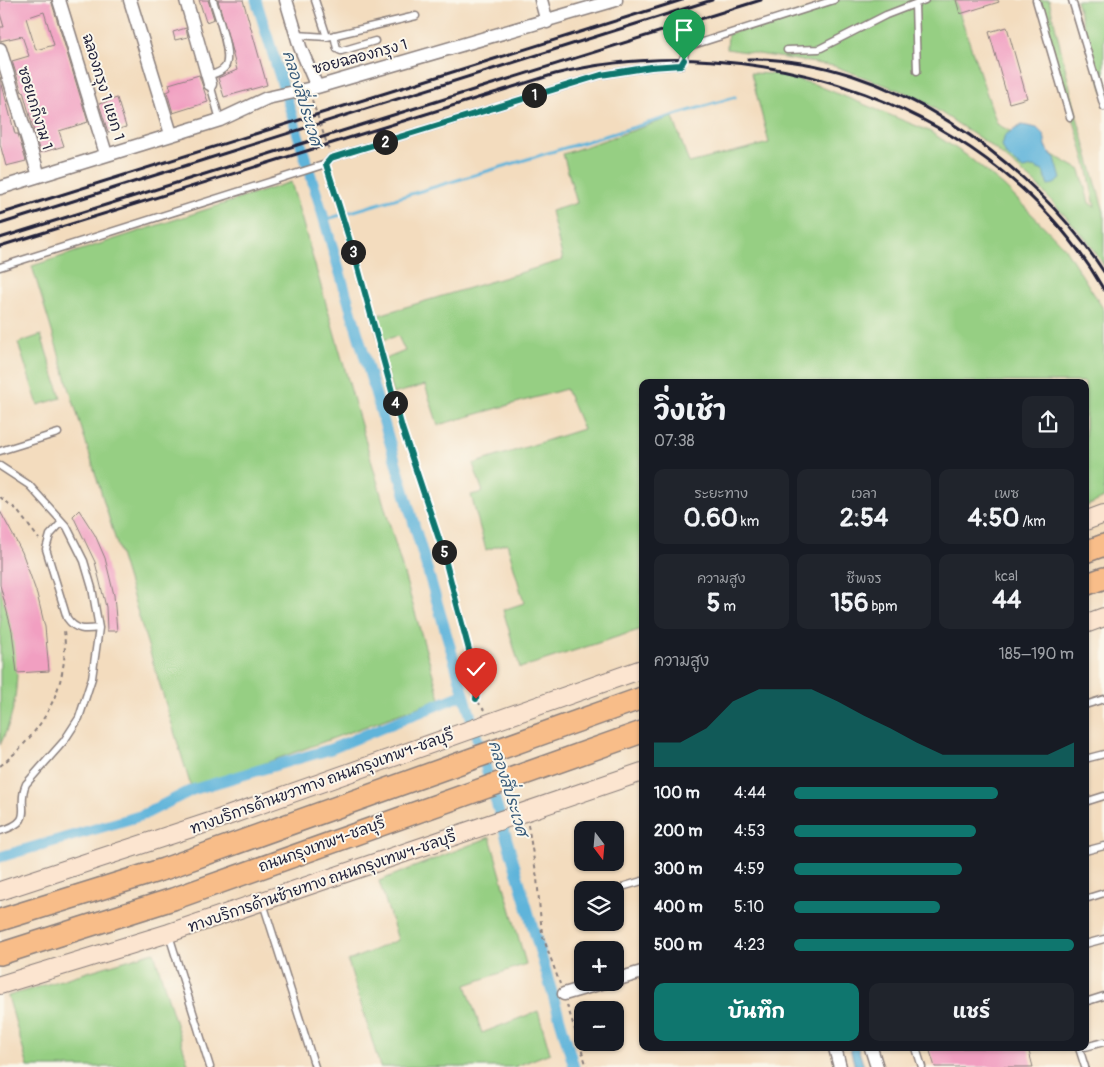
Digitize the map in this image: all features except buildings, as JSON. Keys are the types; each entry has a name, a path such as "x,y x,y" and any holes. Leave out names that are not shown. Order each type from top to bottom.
{"highway":[{"path":"1089,551 1104,545"},
{"path":"1089,584 1104,578"},
{"name":"ถนนกรุงเทพฯ-ชลบุรี","path":"0,920 164,870 639,699"},
{"name":"ถนนกรุงเทพฯ-ชลบุรี","path":"0,954 173,899 553,762 639,733"}],"main road":[{"path":"1089,520 1104,514"},
{"path":"1089,623 1104,617"},
{"name":"ทางบริการด้านขวาทาง ถนนกรุงเทพฯ-ชลบุรี","path":"0,891 216,820 533,706 639,670"},
{"name":"ทางบริการด้านซ้ายทาง ถนนกรุงเทพฯ-ชลบุรี","path":"0,985 169,933 562,801 639,773"}],"street":[{"name":"ฉลองกรุง 1 แยก 1","path":"59,0 106,154"},
{"path":"130,0 171,134"},
{"path":"186,0 209,80"},
{"path":"286,0 297,35 308,88"},
{"path":"541,0 547,22"},
{"name":"ซอยฉลองกรุง 1","path":"0,188 220,120 267,98 547,22 616,0"},
{"name":"ซอยเกกีงาม 1","path":"0,49 39,176"},
{"path":"624,977 639,973"},
{"path":"564,994 574,991"},
{"path":"836,1051 840,1067"},
{"path":"872,1051 877,1067"}],"lane":[{"path":"213,0 227,51 225,67 209,80 220,120"},
{"path":"314,0 337,49 341,50 375,41"},
{"path":"0,267 601,75 651,67 681,65 687,47 834,0"},
{"path":"787,50 819,49 854,30 925,0"},
{"path":"1036,0 1070,117"},
{"path":"1072,0 1104,107"},
{"path":"915,4 917,71"},
{"path":"297,35 330,36 416,16"},
{"path":"0,451 58,432"},
{"path":"0,466 29,485 62,522 84,561 92,588 98,628 92,678 79,718 60,748 26,784 23,791 24,816 18,823 0,831"},
{"path":"62,522 50,535 46,545 67,618 72,626 79,629 98,628"},
{"path":"1089,704 1104,699"},
{"path":"1089,758 1104,754"},
{"path":"1089,801 1104,796"},
{"path":"1089,851 1104,846"},
{"path":"625,886 639,882"},
{"path":"1089,897 1104,893"},
{"path":"262,902 315,1067"},
{"path":"169,933 210,1067"},
{"path":"1089,943 1104,939"},
{"path":"1089,1001 1104,996"},
{"path":"1089,1046 1104,1042"},
{"path":"917,1051 922,1067"},
{"path":"1082,1051 1085,1067"}],"path":[{"path":"308,88 319,115 329,162 402,428 442,548 478,684 476,699"},
{"path":"0,497 16,509 39,539"},
{"path":"0,766 35,732 54,701 64,669 66,649 64,630"},
{"path":"527,817 537,878 542,934 564,994 587,1067"}],"green space":[{"path":"840,0 955,0 997,124 1080,170 1089,203 1095,207 1087,166 1039,0 1049,0 1077,117 1104,212 1104,266 1088,241 1036,184 990,145 917,97 834,66 727,49 728,34"},
{"path":"1076,0 1104,0 1104,94"},
{"path":"751,73 774,74 814,84 929,131 966,155 1005,187 1064,247 1104,310 1104,498 1089,505 1089,379 639,379 639,630 520,668 503,610 524,603 507,543 486,550 471,495 483,492 473,464 583,429 566,389 438,425 425,385 393,394 383,360 405,351 398,336 379,341 372,317 563,260 551,211 577,203 563,154 673,117 689,163 769,143"},
{"path":"291,182 440,699 192,790 32,266"},
{"path":"41,335 61,398 38,405 18,343"},
{"path":"0,585 12,625 17,666 13,706 8,726 0,745"},
{"path":"490,837 526,964 466,985 482,1033 538,1011 550,1053 514,1067 380,1067 348,961 398,940 379,881"},
{"path":"154,952 189,1067 28,1067 8,996"}],"water":[{"path":"1022,125 1037,128 1044,135 1047,150 1055,158 1061,179 1054,184 1048,185 1043,171 1033,167 1023,169 1006,155 1002,146 1005,135"},
{"path":"851,1051 859,1051 864,1067 855,1067"}],"waterway":[{"name":"คลองสี่ประเวศ","path":"256,0 319,202 574,1067"},
{"path":"324,220 735,97"},
{"path":"0,857 143,815 192,790 331,749 464,694"}],"railway":[{"path":"0,214 682,0"},
{"path":"0,224 712,0"},
{"path":"0,238 761,0"},
{"path":"748,59 800,63 852,75 902,96 950,122 996,155 1037,191 1073,231 1104,272"},
{"path":"0,246 555,74 632,61 711,61 789,72 865,94 937,127 1002,171 1058,226 1104,290"}],"route":[{"path":"476,699 478,684 442,548 402,428 373,328 357,264 326,164 329,163 331,158 601,75 631,69 681,65 684,60"}]}
